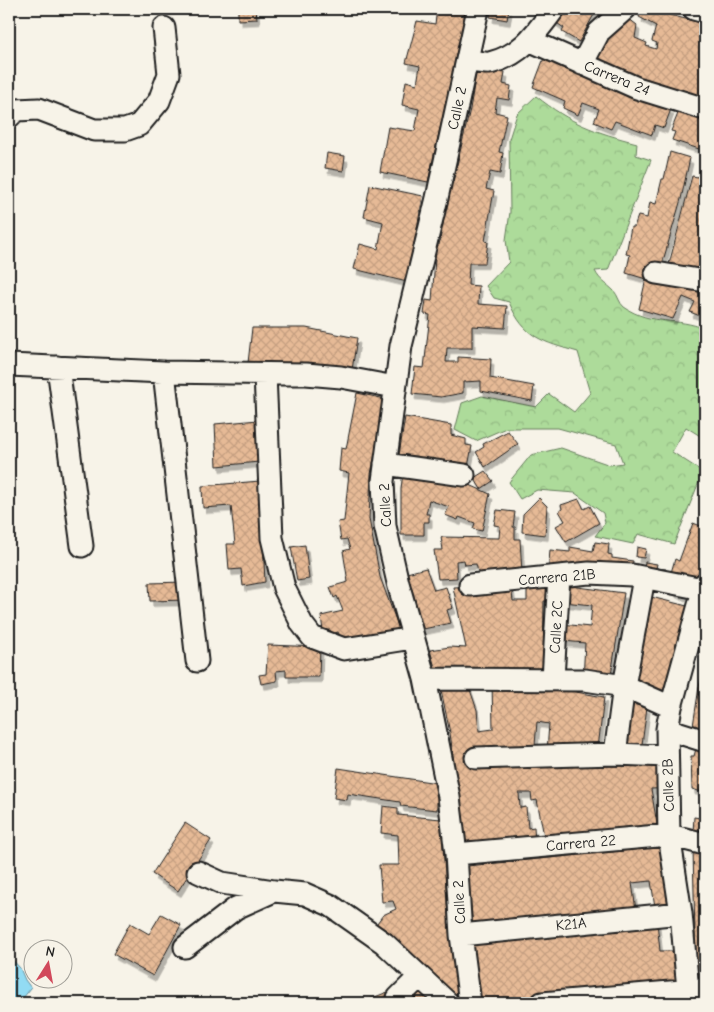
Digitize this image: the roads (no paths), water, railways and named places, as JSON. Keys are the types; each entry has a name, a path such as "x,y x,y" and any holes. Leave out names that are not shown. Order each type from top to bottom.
{"street":[{"name":"Calle 2","path":"470,1003 461,935 456,854 449,797 425,679 398,583 385,526 383,481 401,346 438,198 478,9"},
{"path":"467,60 489,63 514,52 531,41 554,9"},
{"path":"582,64 599,32 625,9"},
{"path":"694,9 705,12"},
{"path":"9,117 16,110 39,110 94,130 125,130 139,125 159,101 169,74 164,28"},
{"name":"Carrera 24","path":"531,41 637,88 705,109"},
{"path":"656,273 705,281"},
{"path":"9,365 341,377 395,387"},
{"path":"58,367 82,546"},
{"path":"164,372 197,661"},
{"path":"265,374 272,538 284,588 302,624 312,637 344,649 413,638"},
{"path":"385,464 464,475"},
{"name":"Carrera 21B","path":"470,586 589,573 704,586"},
{"name":"Calle 2C","path":"553,679 559,576"},
{"path":"615,754 624,686 644,578"},
{"name":"Calle 2B","path":"697,990 681,913 670,835 667,729 670,707 704,586"},
{"path":"425,679 553,679 624,686 670,707"},
{"path":"667,729 705,741"},
{"path":"476,758 615,754 667,756"},
{"name":"Carrera 22","path":"456,854 670,835 705,844"},
{"path":"198,872 222,883 305,894 330,905 384,943 448,1003"},
{"path":"185,947 236,908 274,891"},
{"name":"K21A","path":"461,935 681,913"},
{"path":"398,1003 398,998 419,977"},
{"path":"542,1003 697,990"}],"water":[{"path":"9,956 22,973 22,990 29,990 19,1003 9,1003"}]}
